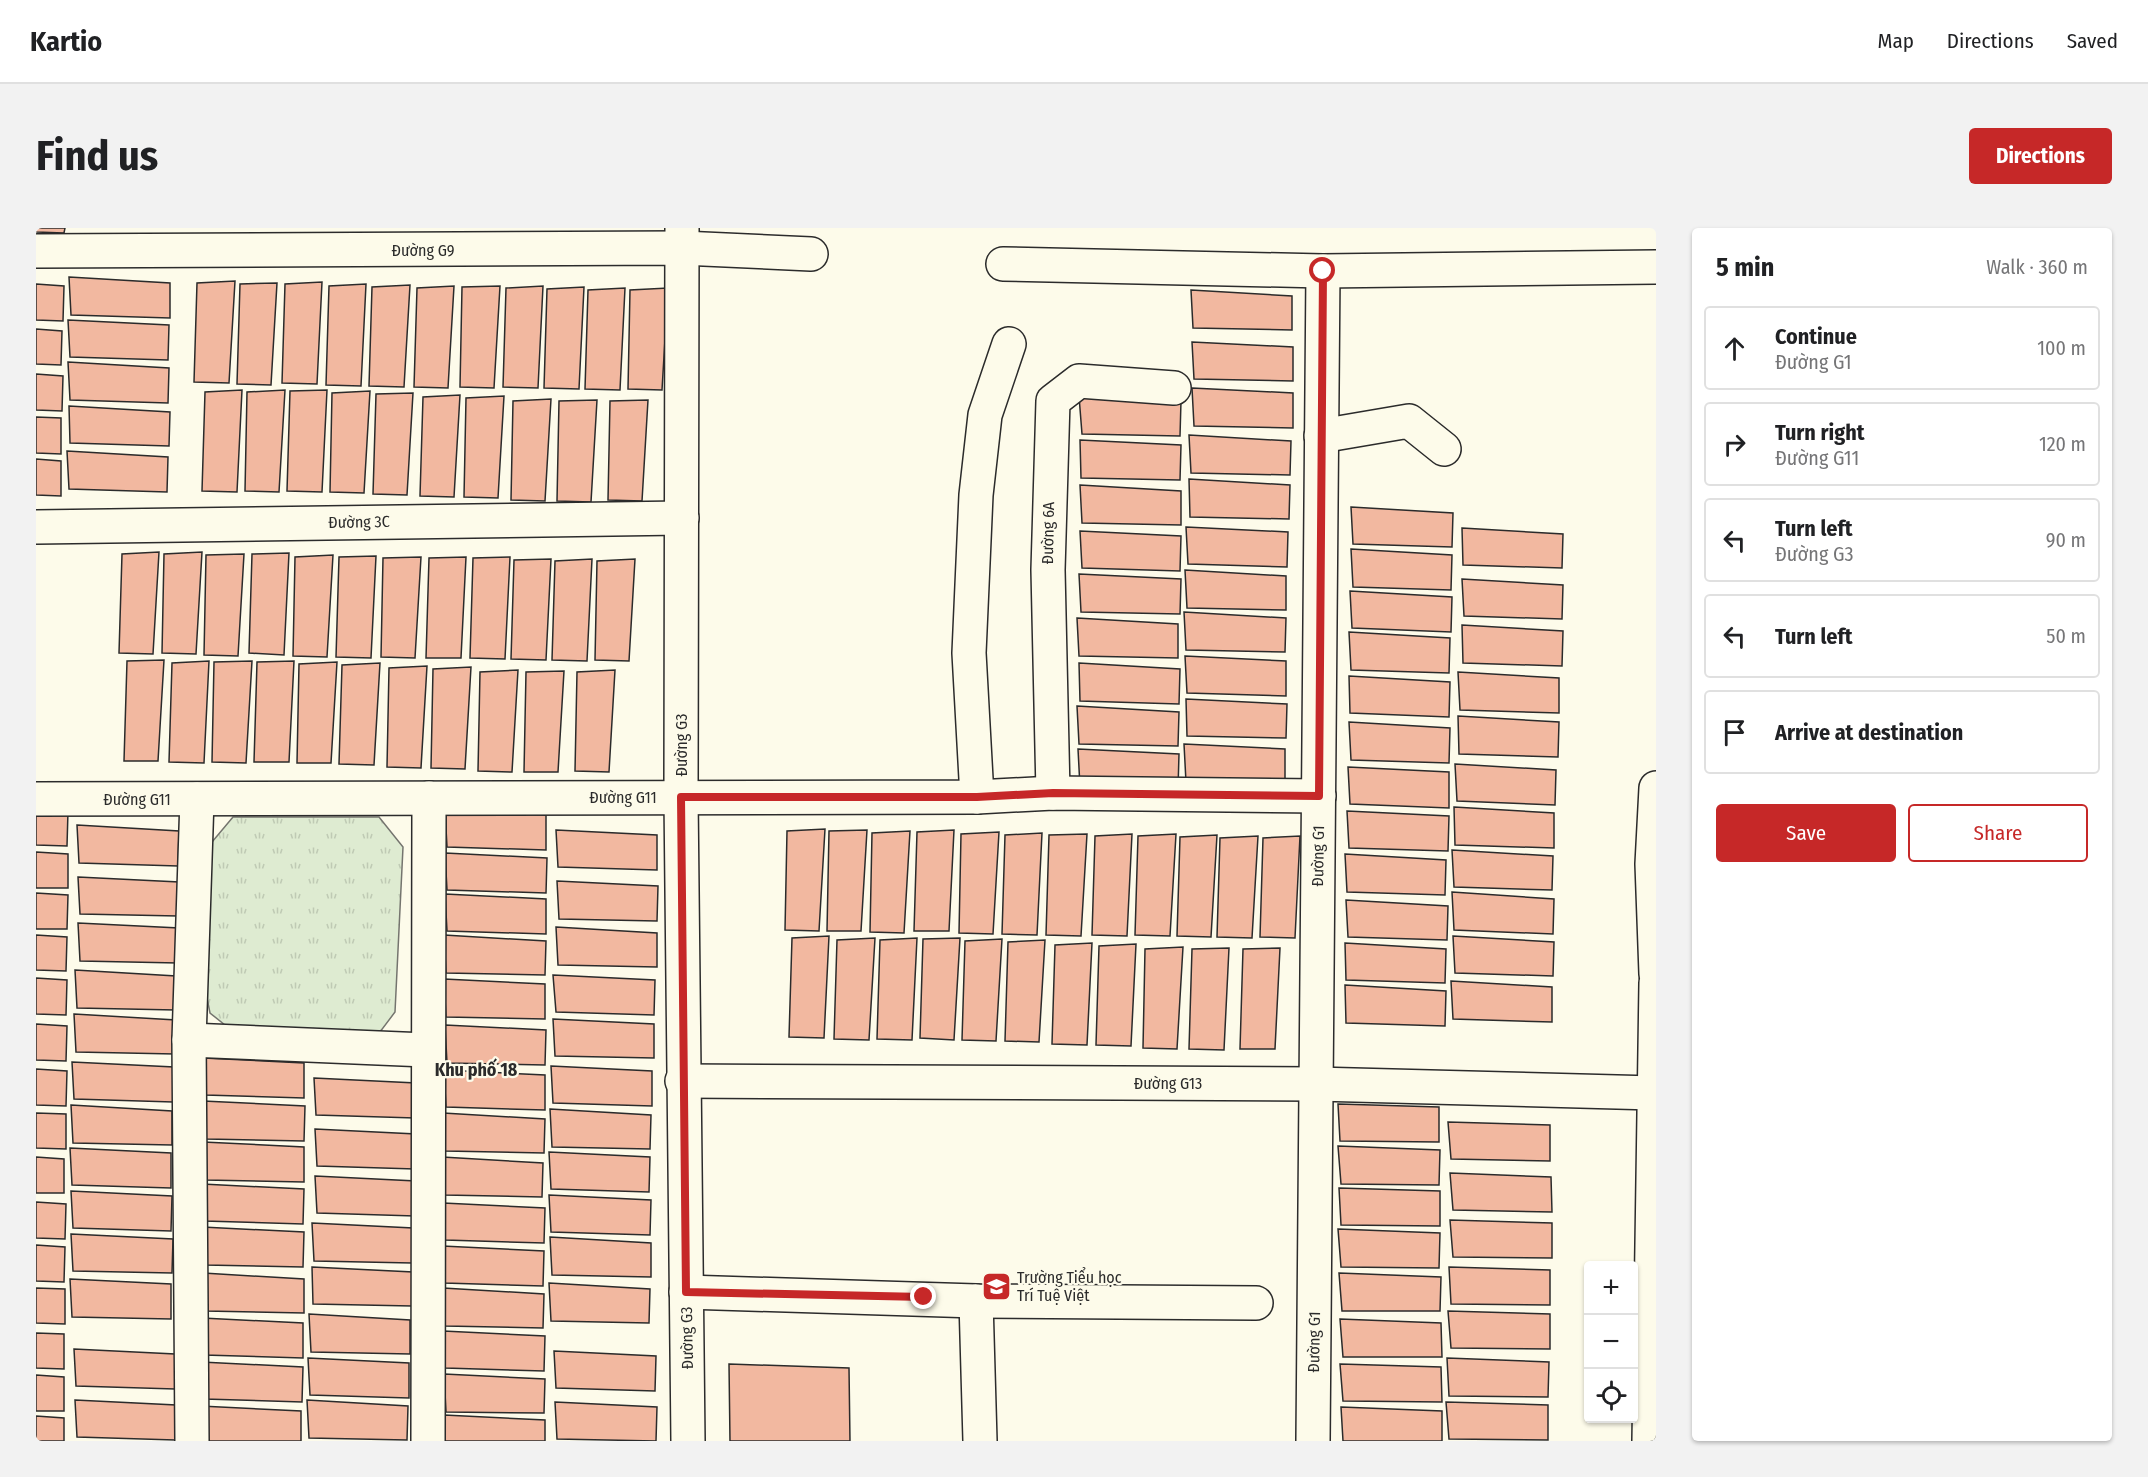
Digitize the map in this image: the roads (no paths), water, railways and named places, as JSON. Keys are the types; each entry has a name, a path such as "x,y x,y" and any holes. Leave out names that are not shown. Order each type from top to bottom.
{"street":[{"name":"Đường G9","path":"36,251 682,238 811,254"},
{"name":"Đường G3","path":"682,238 682,1081 688,1441"},
{"path":"1003,264 1323,271 1656,267"},
{"name":"Đường G1","path":"1313,1441 1323,271"},
{"path":"977,797 969,653 976,495 985,415 1009,344"},
{"name":"Đường 6A","path":"1053,793 1048,570 1053,401 1079,381 1174,388"},
{"path":"1321,436 1409,421 1444,449"},
{"name":"Đường 3C","path":"36,527 682,518"},
{"path":"1656,789 1652,864 1656,974"},
{"name":"Đường G11","path":"36,799 977,797 1053,793 1319,796"},
{"path":"428,1441 426,1050 429,798"},
{"path":"192,1441 189,1040 197,799"},
{"path":"1649,1441 1656,983"},
{"path":"189,1040 426,1050"},
{"name":"Đường G13","path":"682,1081 1316,1084 1654,1093"},
{"path":"686,1292 976,1300 1256,1303"},
{"path":"976,1300 980,1441"}],"place":[{"name":"Trường Tiểu học Trí Tuệ Việt","path":"996,1286"}],"district":[{"name":"Khu phố 18","path":"476,1070"}]}
